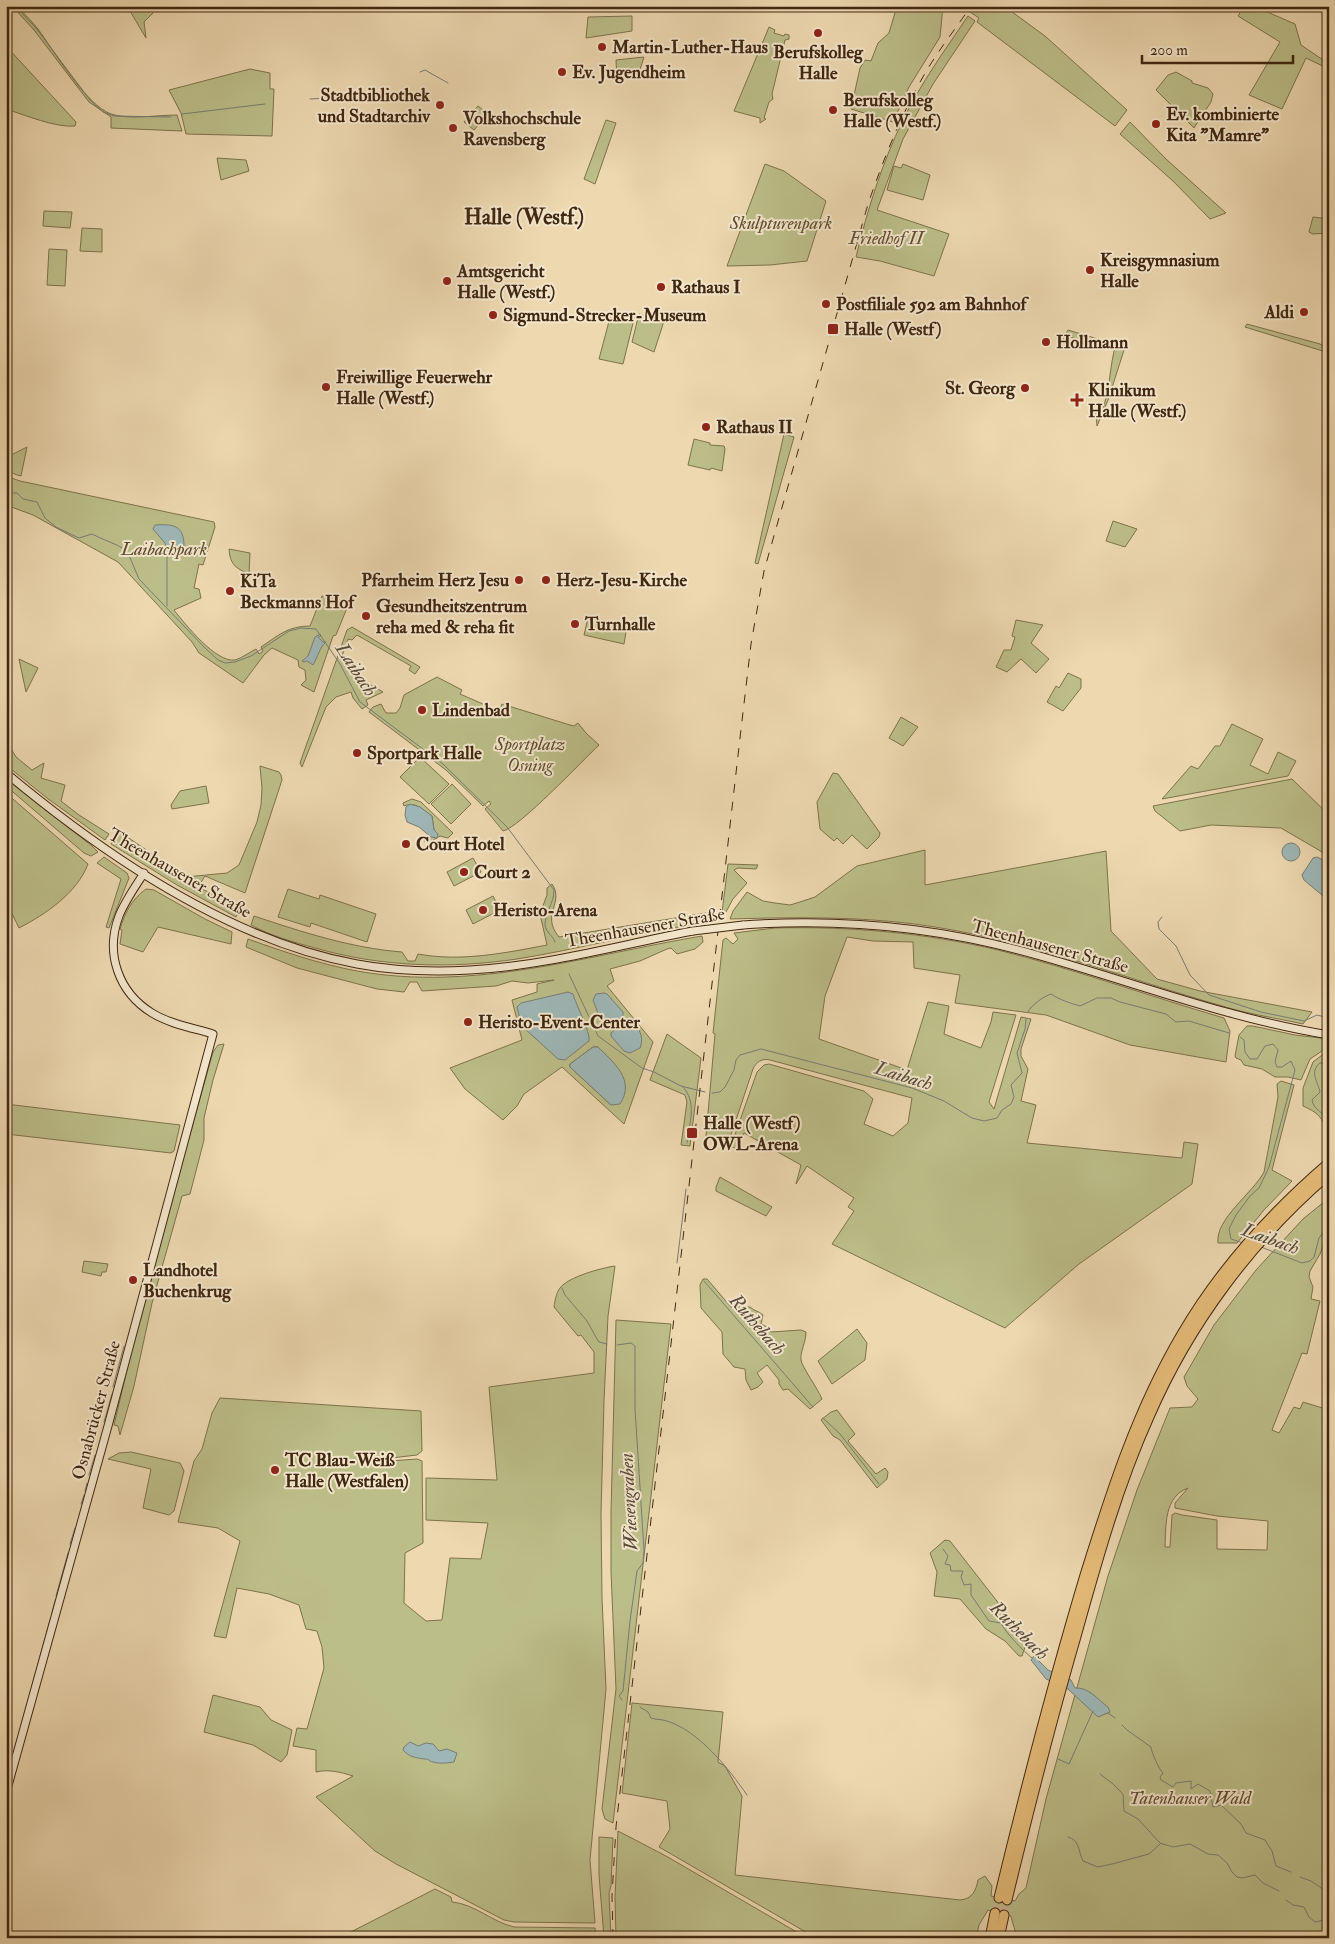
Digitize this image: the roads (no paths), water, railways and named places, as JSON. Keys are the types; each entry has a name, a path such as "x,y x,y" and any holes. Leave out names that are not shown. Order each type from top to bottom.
{"highway":[{"path":"1003,1899 1060,1674 1110,1495 1142,1411 1182,1334 1210,1291 1295,1194 1329,1163"},
{"path":"1251,1246 1329,1174"},
{"path":"990,1938 1000,1914 999,1938"}],"main road":[{"name":"Theenhausener Straße","path":"6,772 113,854 228,921 257,935 300,950 356,964 396,970 471,970 512,966 693,931 743,925 820,922 908,929 973,940 1038,955 1233,1014 1272,1024 1329,1034"},
{"name":"Osnabrücker Straße","path":"6,1793 108,1426 213,1034 188,1028 152,1013 130,995 117,974 113,951 115,930 124,905 144,873"}],"water":[{"path":"155,525 176,527 182,534 184,546 177,551 167,551 165,543 153,529"},
{"path":"320,634 321,636 318,637 323,642 326,642 313,665 307,661 302,661 308,656 315,637"},
{"path":"410,804 420,807 432,816 434,830 438,834 437,838 431,837 419,827 407,822 405,815 406,807"},
{"path":"1287,843 1295,843 1300,848 1298,859 1287,861 1282,856 1282,848"},
{"path":"1317,857 1329,863 1329,901 1304,880 1302,875 1313,858"},
{"path":"568,992 573,994 588,1032 589,1041 565,1060 558,1059 524,1028 521,1024 517,1007 521,1003"},
{"path":"604,993 623,1012 623,1016 605,1029 593,1000 596,994"},
{"path":"626,1019 637,1027 642,1039 640,1048 630,1053 624,1051 611,1036 611,1033"},
{"path":"593,1047 598,1047 621,1072 625,1087 620,1104 611,1105 570,1067 570,1064"},
{"path":"1034,1656 1048,1670 1071,1680 1075,1688 1085,1689 1093,1694 1108,1707 1110,1712 1098,1717 1068,1689 1046,1679 1031,1660"},
{"path":"410,1742 418,1746 426,1743 433,1744 439,1751 447,1749 457,1753 454,1762 438,1763 410,1756 403,1750"}],"waterway":[{"path":"15,6 36,28 90,100 103,112 114,116 171,117"},
{"path":"420,72 425,70 448,83"},
{"path":"310,99 363,96"},
{"path":"182,114 265,104"},
{"name":"Laibach","path":"6,493 17,493 23,499 37,502 45,518 56,527 79,538 92,534 126,550"},
{"name":"Laibach","path":"167,552 167,606"},
{"name":"Laibach","path":"128,553 139,579 205,648 218,660 225,663 235,662 251,656 289,631 301,628 316,629 340,664 360,702 443,764 507,827 554,890 545,925 555,942"},
{"path":"1162,917 1158,922 1159,929 1176,946 1190,975 1209,995 1261,1012 1304,1021 1317,1015 1329,1018"},
{"name":"Laibach","path":"569,974 598,1036 642,1068 681,1086 705,1092"},
{"name":"Laibach","path":"1028,1012 1038,1001 1051,994 1061,1000 1080,1006 1097,998 1111,998 1166,1014 1176,1022 1189,1021 1229,1033"},
{"name":"Laibach","path":"712,1093 720,1092 725,1087 740,1055 761,1049 912,1088 944,1101 972,1118 984,1121 997,1118 1002,1110 1011,1104 1014,1097 1011,1085 1022,1073 1017,1053 1025,1029 1026,1019"},
{"name":"Laibach","path":"1240,1037 1244,1040 1245,1052 1250,1059 1257,1059 1265,1046 1273,1044 1278,1050 1275,1062 1277,1067 1282,1067 1291,1061 1295,1070 1269,1167 1259,1188 1250,1196 1236,1215 1229,1229 1231,1239 1243,1243"},
{"path":"1325,1062 1329,1051"},
{"name":"Laibach","path":"1329,1070 1327,1071 1325,1063 1320,1063 1317,1066 1315,1077 1320,1092 1312,1100 1315,1107 1329,1121"},
{"name":"Ruthebach","path":"682,1086 687,1092 691,1106 691,1120 687,1143"},
{"name":"Ruthebach","path":"677,1263 686,1189"},
{"name":"Laibach","path":"1261,1247 1302,1263 1310,1261 1314,1257 1319,1238 1329,1225"},
{"name":"Ruthebach","path":"704,1281 813,1407"},
{"name":"Wiesengraben","path":"562,1288 565,1295 587,1321 599,1342 607,1344"},
{"name":"Wiesengraben","path":"617,1345 631,1343 635,1346 635,1409 644,1550 643,1563 637,1571 623,1691 619,1696 622,1700"},
{"path":"113,1387 124,1346"},
{"path":"104,1422 112,1394"},
{"name":"Ruthebach","path":"823,1418 840,1434 879,1484"},
{"path":"89,1475 95,1455"},
{"path":"85,1491 87,1483"},
{"path":"81,1504 84,1495"},
{"path":"70,1544 75,1528"},
{"name":"Ruthebach","path":"943,1549 948,1556 945,1564 950,1565 951,1571 963,1571 961,1577 964,1585 971,1584 971,1595 989,1621 1001,1623 1006,1631 1032,1658"},
{"path":"56,1596 68,1553"},
{"path":"52,1613 55,1601"},
{"path":"31,1690 50,1620"},
{"path":"17,1742 30,1694"},
{"name":"Wiesengraben","path":"640,1707 648,1712 651,1718 665,1720 679,1726 702,1742 722,1763 747,1795"},
{"name":"Wiesengraben","path":"1058,1759 1069,1764 1093,1711"},
{"name":"Ruthebach","path":"1108,1713 1115,1718"},
{"name":"Ruthebach","path":"1122,1725 1151,1747 1159,1768 1163,1773 1160,1777 1161,1780 1173,1787 1176,1783 1191,1781 1191,1789 1198,1784 1210,1791 1213,1807 1221,1805 1241,1824 1246,1833 1265,1840 1272,1851 1276,1866 1291,1872"},
{"path":"6,1779 9,1769"},
{"path":"1100,1774 1123,1794 1124,1811 1138,1819 1160,1843 1173,1847 1190,1844 1208,1854 1218,1855 1227,1863 1237,1877 1242,1878 1255,1875 1263,1883 1279,1891"},
{"path":"1068,1837 1077,1843 1083,1861 1098,1867 1149,1854 1160,1844"},
{"name":"Ruthebach","path":"1300,1877 1311,1881 1329,1893"},
{"path":"1286,1900 1293,1905 1304,1907 1309,1917 1315,1922 1329,1919"}],"tunnel":[{"path":"995,1913 999,1898"},
{"path":"1004,1915 1007,1900"}],"railway":[{"path":"613,1938 612,1896 616,1827 751,644 764,571 874,187 909,102 937,54 971,6"}],"place":[{"name":"Berufskolleg Halle","path":"818,33"},
{"name":"Martin-Luther-Haus","path":"602,47"},
{"name":"Ev. Jugendheim","path":"562,72"},
{"name":"Stadtbibliothek und Stadtarchiv","path":"440,105"},
{"name":"Berufskolleg Halle (Westf.)","path":"833,110"},
{"name":"Ev. kombinierte Kita \"Mamre\"","path":"1156,124"},
{"name":"Volkshochschule Ravensberg","path":"453,128"},
{"name":"Kreisgymnasium Halle","path":"1090,270"},
{"name":"Amtsgericht Halle (Westf.)","path":"447,281"},
{"name":"Rathaus I","path":"661,287"},
{"name":"Postfiliale 592 am Bahnhof","path":"826,304"},
{"name":"Aldi","path":"1304,312"},
{"name":"Sigmund-Strecker-Museum","path":"493,315"},
{"name":"Halle (Westf)","path":"833,329"},
{"name":"Hollmann","path":"1046,342"},
{"name":"Freiwillige Feuerwehr Halle (Westf.)","path":"326,387"},
{"name":"St. Georg","path":"1025,388"},
{"name":"Klinikum Halle (Westf.)","path":"1077,400"},
{"name":"Rathaus II","path":"706,427"},
{"name":"Pfarrheim Herz Jesu","path":"519,580"},
{"name":"Herz-Jesu-Kirche","path":"546,580"},
{"name":"KiTa Beckmanns Hof","path":"230,591"},
{"name":"Gesundheitszentrum reha med & reha fit","path":"366,616"},
{"name":"Turnhalle","path":"575,624"},
{"name":"Lindenbad","path":"422,710"},
{"name":"Sportpark Halle","path":"357,753"},
{"name":"Court Hotel","path":"406,844"},
{"name":"Court 2","path":"464,872"},
{"name":"Heristo-Arena","path":"483,910"},
{"name":"Heristo-Event-Center","path":"468,1022"},
{"name":"Halle (Westf) OWL-Arena","path":"692,1133"},
{"name":"Landhotel Buchenkrug","path":"133,1280"},
{"name":"TC Blau-Weiß Halle (Westfalen)","path":"275,1470"}],"district":[{"name":"Halle (Westf.)","path":"524,216"}],"park label":[{"name":"Skulpturenpark","path":"781,223"},
{"name":"Friedhof II","path":"886,238"},
{"name":"Laibachpark","path":"164,549"},
{"name":"Sportplatz Osning","path":"530,754"},
{"name":"Tatenhauser Wald","path":"1190,1798"}]}
